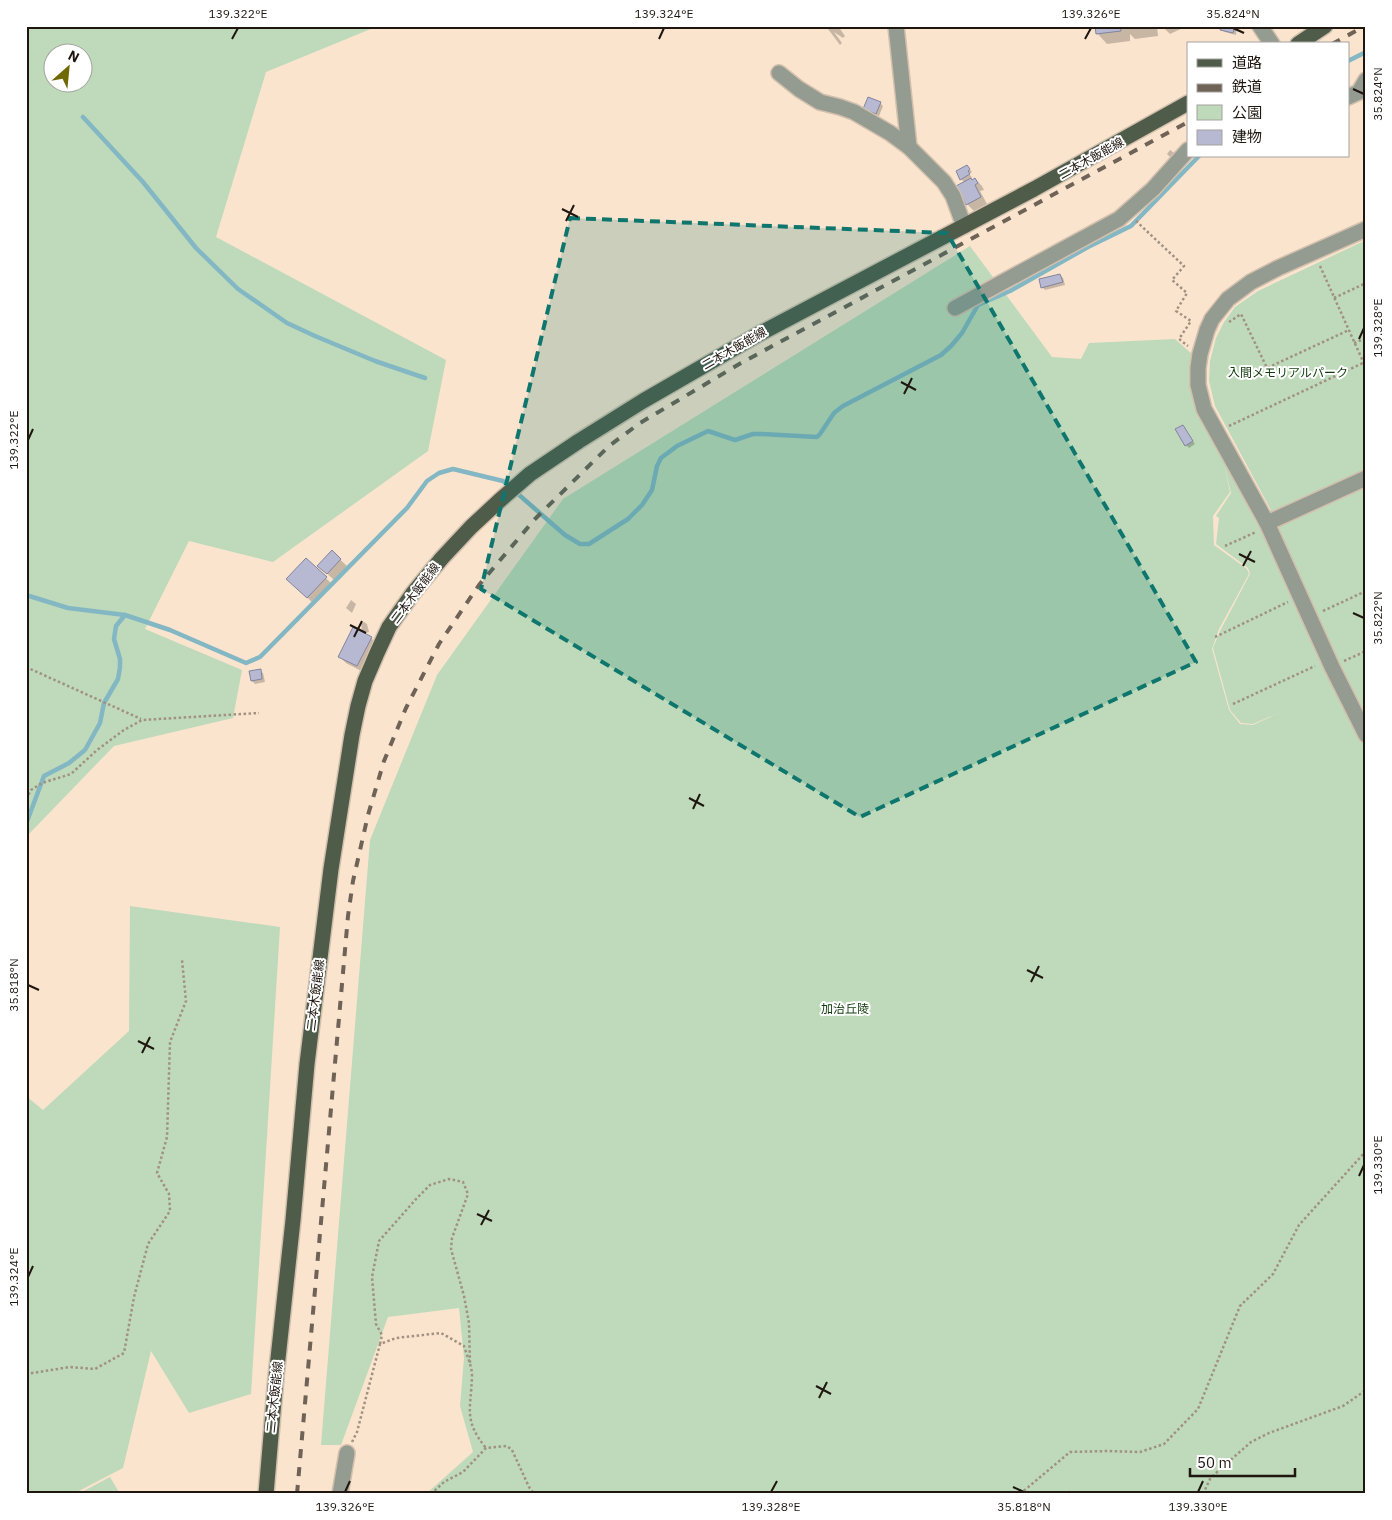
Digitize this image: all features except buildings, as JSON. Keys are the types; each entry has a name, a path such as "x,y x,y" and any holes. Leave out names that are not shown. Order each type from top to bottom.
{"main road":[{"path":"1301,42 1325,26"},
{"name":"二本木飯能線","path":"266,1494 312,1016 331,869 358,706 365,681 389,627 413,593 471,527 530,474 587,436 712,360 1095,156 1187,104"}],"street":[{"path":"896,26 909,147"},
{"path":"1260,26 1271,42"},
{"path":"779,73 799,89 820,102 854,112 890,133 909,147 944,182 953,196 964,226"},
{"path":"1350,85 1366,79"},
{"path":"1350,96 1359,92 1366,79"},
{"path":"955,308 1119,219 1153,189 1187,151"},
{"path":"1366,229 1278,268 1251,282 1228,299 1212,319 1207,330 1198,368 1198,385 1204,409 1268,524 1366,735"},
{"path":"1268,524 1366,478"},
{"path":"340,1494 347,1453"}],"path":[{"path":"1141,226 1184,266 1172,280 1186,293 1176,311 1191,321 1179,339"},
{"path":"1314,253 1366,368"},
{"path":"1334,298 1366,283"},
{"path":"1224,318 1231,322 1241,314 1267,368 1349,330"},
{"path":"1354,343 1364,339 1366,343"},
{"path":"1224,428 1363,363"},
{"path":"1225,546 1268,524"},
{"path":"1310,617 1366,591"},
{"path":"1215,637 1301,596"},
{"path":"1233,704 1331,663 1366,651"},
{"path":"26,667 142,720"},
{"path":"26,799 31,790 42,783 71,774 97,750 124,730 142,720 259,713"},
{"path":"26,1374 70,1367 95,1369 124,1353 134,1298 148,1244 170,1211 168,1194 156,1173 167,1136 170,1042 186,1000 182,960"},
{"path":"1020,1494 1070,1452 1140,1452 1164,1444 1198,1409 1240,1306 1273,1274 1299,1225 1366,1151"},
{"path":"347,1453 357,1432 382,1335 376,1324 372,1277 379,1241 430,1185 449,1179 462,1182 468,1194 452,1238 451,1250 469,1322 472,1376 469,1398 470,1420 476,1436 486,1448"},
{"path":"380,1344 396,1338 441,1333 464,1346 470,1364"},
{"path":"1203,1494 1210,1479 1251,1442 1268,1433 1343,1406 1366,1390"},
{"path":"431,1494 444,1482 463,1472 486,1448 507,1446 512,1450 528,1487 534,1494"},
{"path":"1054,1494 1069,1492 1079,1494"}],"highlighted area":[{"path":"570,218 947,233 1196,662 860,817 481,589"}],"green space":[{"path":"26,26 378,26 266,72 216,237 446,360 428,451 273,562 189,541 145,629 242,670 233,718 114,746 26,837"},
{"name":"加治丘陵","path":"1366,240 1366,744 1363,746 1366,750 1366,1494 426,1494 473,1452 460,1406 464,1358 459,1308 388,1317 341,1445 321,1445 370,840 437,675 563,499 970,246 1052,357 1081,359 1089,343 1175,339 1193,355 1192,369 1257,517 1271,510 1215,406 1209,381 1210,361 1216,338 1224,322 1235,307 1258,291","holes":["1224,465 1231,493 1216,516 1219,518 1216,544 1248,568 1250,574 1213,648 1230,710 1241,723 1253,724 1281,712 1253,725 1240,724 1229,710 1212,649 1219,629 1249,574 1247,569 1214,545 1213,516 1230,492"]},
{"path":"130,906 280,927 251,1394 189,1413 151,1351 123,1468 73,1494 26,1494 26,1096 43,1110 129,1031"},
{"path":"110,1477 120,1494 78,1494"}],"waterway":[{"path":"1350,60 1366,52"},
{"path":"83,117 143,182 196,248 238,289 287,323 375,361 425,378"},
{"path":"26,824 44,776 69,763 85,750 100,723 104,703 118,679 120,659 114,639 116,626 125,615 170,630 246,663 260,657 407,508 427,481 439,473 453,469 503,481 565,535 580,544 589,544 628,519 642,505 652,490 657,466 661,458 677,446 708,431 735,440 753,434 817,437 834,413 843,406 941,355 962,333 978,305 1010,291 1088,247 1131,226 1197,158"},
{"path":"26,595 68,608 125,615"}],"railway":[{"path":"1336,42 1365,26"},
{"path":"297,1494 348,916 353,881 368,815 384,761 406,708 439,644 479,585 535,519 609,446 640,423 741,363 1187,123"}],"park label":[{"name":"入間メモリアルパーク","path":"1288,372"}]}
